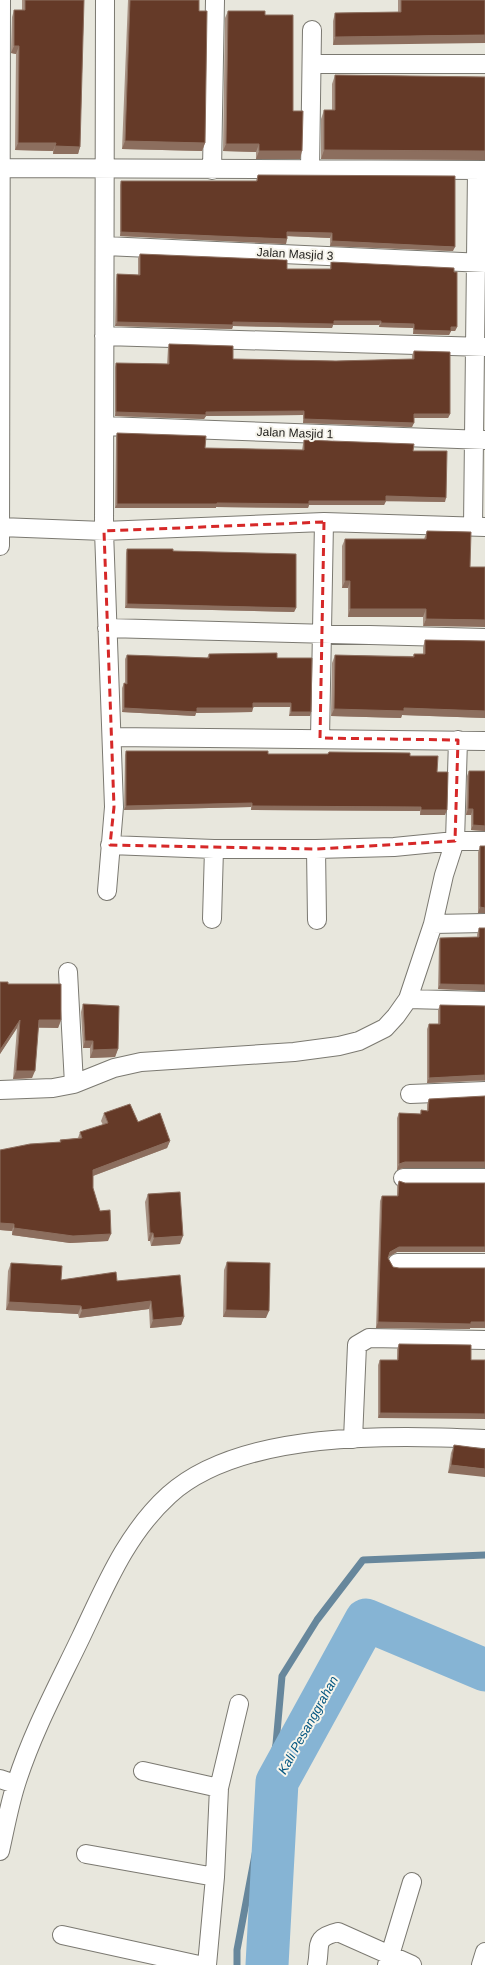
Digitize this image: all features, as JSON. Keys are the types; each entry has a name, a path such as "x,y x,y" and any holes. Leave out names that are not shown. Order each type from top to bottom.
{"street":[{"path":"0,546 1,0"},
{"path":"106,0 104,168 104,531 114,807 107,891"},
{"path":"212,170 215,0"},
{"path":"310,170 313,64 312,30"},
{"path":"313,64 485,64"},
{"path":"0,527 104,531 324,522 479,527 481,170 1,168"},
{"name":"Jalan Masjid 3","path":"105,246 480,263"},
{"path":"104,336 480,347"},
{"name":"Jalan Masjid 1","path":"105,426 479,440"},
{"path":"320,738 324,522"},
{"path":"107,628 485,638"},
{"path":"112,737 320,738 485,741"},
{"path":"0,1090 53,1088 74,1084 120,1066 141,1062 294,1052 359,1041 385,1028 408,999 433,924 444,875 455,841 458,740"},
{"path":"110,845 316,849 394,847 455,841 485,841"},
{"path":"212,919 214,848"},
{"path":"316,849 317,920"},
{"path":"433,924 485,923"},
{"path":"68,972 74,1084"},
{"path":"408,999 485,1002"},
{"path":"410,1094 485,1091"},
{"path":"403,1178 485,1178"},
{"path":"397,1263 485,1263"},
{"path":"353,1439 357,1345 369,1338 485,1340"},
{"path":"0,1851 8,1782 34,1737 114,1566 131,1539 167,1496 186,1481 204,1472 267,1449 290,1445 353,1439 485,1439"},
{"path":"207,1965 215,1877 219,1788 239,1704"},
{"path":"143,1770 219,1788"},
{"path":"86,1854 215,1877"},
{"path":"388,1960 412,1882"},
{"path":"317,1965 319,1943 325,1936 338,1932 388,1960 412,1965"},
{"path":"62,1935 199,1965"},
{"path":"481,1965 485,1952"}],"highlighted area":[{"path":"324,522 320,738 458,740 455,841 316,849 110,845 114,807 104,531"}],"building":[{"path":"25,0 84,0 80,147 55,146 56,143 18,143 19,46 14,46 14,10 25,10"},
{"path":"130,0 199,0 199,11 207,11 205,143 125,141"},
{"path":"401,0 485,0 485,35 335,37 335,13 401,12"},
{"path":"228,11 265,11 265,15 293,15 293,111 303,111 302,151 259,151 259,144 226,144"},
{"path":"335,75 485,77 485,151 324,150 324,110 335,110"},
{"path":"258,175 455,176 455,247 332,241 332,233 287,232 287,239 121,232 121,181 257,181"},
{"path":"140,254 287,260 287,269 331,269 331,262 454,268 454,272 457,272 457,327 451,327 451,331 414,330 414,324 381,323 381,321 334,321 334,324 233,322 233,325 117,322 117,274 140,275"},
{"path":"169,344 233,346 233,359 336,361 414,359 414,351 450,352 450,414 414,414 414,423 304,419 304,411 206,412 206,415 116,412 116,363 169,364"},
{"path":"117,433 206,436 205,448 304,450 304,440 414,444 413,451 447,451 446,498 386,496 386,501 309,501 309,504 117,504"},
{"path":"427,531 471,532 470,567 485,567 485,620 426,619 426,609 350,609 350,581 345,581 345,539 426,539"},
{"path":"127,549 173,549 173,551 296,554 296,608 127,604"},
{"path":"425,640 485,641 485,711 404,708 404,711 334,709 335,655 414,657 414,654 425,654"},
{"path":"277,653 277,658 312,658 311,712 291,712 291,703 253,703 253,708 197,708 197,712 124,708 124,683 127,684 127,655 209,658 209,654"},
{"path":"126,751 268,751 268,754 328,754 329,752 410,753 410,756 438,756 437,772 448,772 447,810 421,810 421,807 252,806 252,803 126,806"},
{"path":"469,771 485,771 485,826 473,825 473,809 468,809"},
{"path":"480,846 485,846 485,908 480,907"},
{"path":"479,928 485,928 485,985 440,984 440,938 479,937"},
{"path":"0,982 8,982 8,984 61,984 61,1020 39,1020 35,1071 16,1071 20,1020 0,1050"},
{"path":"83,1004 119,1006 118,1049 93,1050 93,1041 85,1041"},
{"path":"440,1005 485,1006 485,1075 429,1078 429,1024 440,1024"},
{"path":"485,1096 485,1162 405,1162 399,1164 399,1113 421,1114 421,1110 428,1111 429,1099"},
{"path":"130,1104 138,1122 160,1113 170,1141 93,1170 93,1188 100,1211 110,1210 111,1234 73,1236 14,1228 14,1224 0,1223 0,1150 30,1144 61,1142 60,1140 82,1138 80,1132 108,1123 104,1113"},
{"path":"399,1181 405,1183 485,1183 485,1247 399,1247 390,1252 388,1258 393,1267 399,1268 485,1268 485,1322 471,1322 471,1324 378,1322 382,1196 398,1196"},
{"path":"180,1192 183,1236 154,1238 153,1233 150,1233 148,1194"},
{"path":"227,1262 270,1263 269,1311 226,1310"},
{"path":"11,1263 62,1266 61,1280 116,1272 117,1281 180,1275 184,1317 153,1320 151,1301 82,1310 81,1306 9,1302"},
{"path":"399,1344 471,1345 471,1360 485,1360 485,1414 380,1413 380,1360 398,1360"},
{"path":"454,1445 485,1449 485,1469 451,1465"}],"waterway":[{"path":"237,1965 237,1950 276,1744 282,1676 317,1620 363,1560 485,1555"},
{"name":"Kali Pesanggrahan","path":"267,1965 277,1782 366,1620 485,1670"}]}
